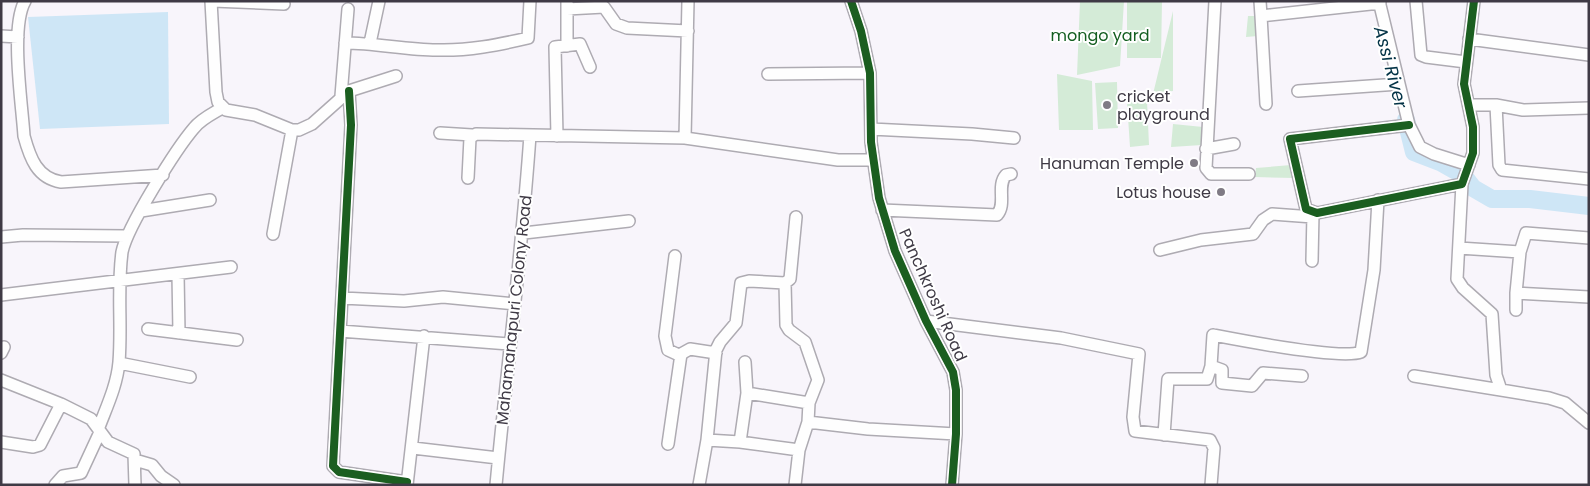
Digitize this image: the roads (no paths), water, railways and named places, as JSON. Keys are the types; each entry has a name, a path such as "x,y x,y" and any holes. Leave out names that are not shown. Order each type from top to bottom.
{"street":[{"path":"25,1 22,7 18,37 24,136 28,149 42,174 49,180 61,182 163,175"},
{"path":"222,108 216,92 212,1 284,4"},
{"path":"370,43 379,1"},
{"path":"345,43 370,43 421,49 457,50 496,46 528,38 530,1"},
{"path":"685,138 688,1"},
{"name":"Panchkroshi Road","path":"851,1 861,31 870,73 872,160 882,210 895,251 926,321 953,372 956,390 956,434 952,485"},
{"path":"1215,1 1206,149 1208,172 1249,174"},
{"path":"1260,1 1266,104"},
{"path":"1416,1 1422,55 1466,62"},
{"path":"1474,1 1464,84 1472,127 1473,153 1465,175 1458,282 1492,314 1496,375 1501,390"},
{"path":"1261,16 1377,3 1408,126 1420,147 1465,175"},
{"path":"567,46 567,5 604,6 616,24 627,28 688,31"},
{"path":"348,9 345,43 345,93 351,126 333,466 335,470 407,484 413,448 424,336"},
{"path":"1,36 18,37"},
{"path":"1470,39 1589,55"},
{"path":"557,136 555,47 580,44 590,68"},
{"path":"768,74 870,73"},
{"path":"56,485 63,476 81,473 100,430 116,383 119,363 120,281 123,250 127,236 163,175 194,128 222,108 255,115 292,130 299,130 312,124 345,93 396,76"},
{"path":"1298,91 1396,84"},
{"path":"1469,105 1496,105 1522,110 1589,108"},
{"path":"1496,105 1499,165 1502,170 1589,179"},
{"path":"1312,261 1313,215 1304,207 1290,139 1408,126"},
{"path":"871,129 1014,138"},
{"path":"273,234 292,130"},
{"path":"440,133 685,138 838,160 872,160"},
{"path":"468,178 472,135"},
{"name":"Mahamanapuri Colony Road","path":"496,485 509,344 524,233 530,135"},
{"path":"1206,149 1234,144"},
{"path":"882,210 997,215 1001,211 1002,181 1006,175 1012,174"},
{"path":"1160,250 1201,240 1253,234 1263,220 1272,214 1313,215 1378,200 1465,175"},
{"path":"141,211 210,200"},
{"path":"1164,435 1168,379 1207,378 1211,366 1213,335 1302,350 1360,353 1374,270 1378,200"},
{"path":"795,485 799,450 808,422 809,403 816,388 818,376 805,342 788,328 786,283 791,276 796,217"},
{"path":"524,233 628,221"},
{"path":"1516,310 1520,252 1526,233 1589,238"},
{"path":"1,237 23,235 127,236"},
{"path":"1459,248 1520,252"},
{"path":"675,256 666,343 669,351 681,356"},
{"path":"1,295 231,267"},
{"path":"178,274 178,333"},
{"path":"700,485 707,440 716,353 720,342 736,323 741,283 749,281 786,283"},
{"path":"1516,293 1589,297"},
{"path":"342,298 404,300 443,296 515,304"},
{"path":"926,321 1061,338 1139,354 1134,428 1136,432 1206,439 1213,443 1211,485"},
{"path":"148,329 237,340"},
{"path":"340,331 509,344"},
{"path":"668,444 683,351 690,349 716,353"},
{"path":"740,442 747,393 744,362"},
{"path":"119,363 190,377"},
{"path":"1211,366 1222,370 1222,383 1252,386 1263,373 1302,376"},
{"path":"1414,376 1549,398 1565,403 1589,423"},
{"path":"1,380 91,419 108,442 133,452 135,460 135,485"},
{"path":"747,393 809,403"},
{"path":"1,442 32,447 40,445 60,404"},
{"path":"808,422 956,434"},
{"path":"707,440 740,442 799,450"},
{"path":"413,448 498,458"},
{"path":"135,460 152,465 161,476 174,485"}],"water":[{"path":"168,12 169,124 40,129 28,17"}],"waterway":[{"name":"Assi River","path":"1406,120 1414,152 1440,162 1463,175 1473,188 1492,199 1530,199 1589,206"}],"place":[{"name":"cricket playground","path":"1107,105"},
{"name":"Hanuman Temple","path":"1194,163"},
{"name":"Lotus house","path":"1221,192"}],"park label":[{"name":"mongo yard","path":"1100,35"}]}
